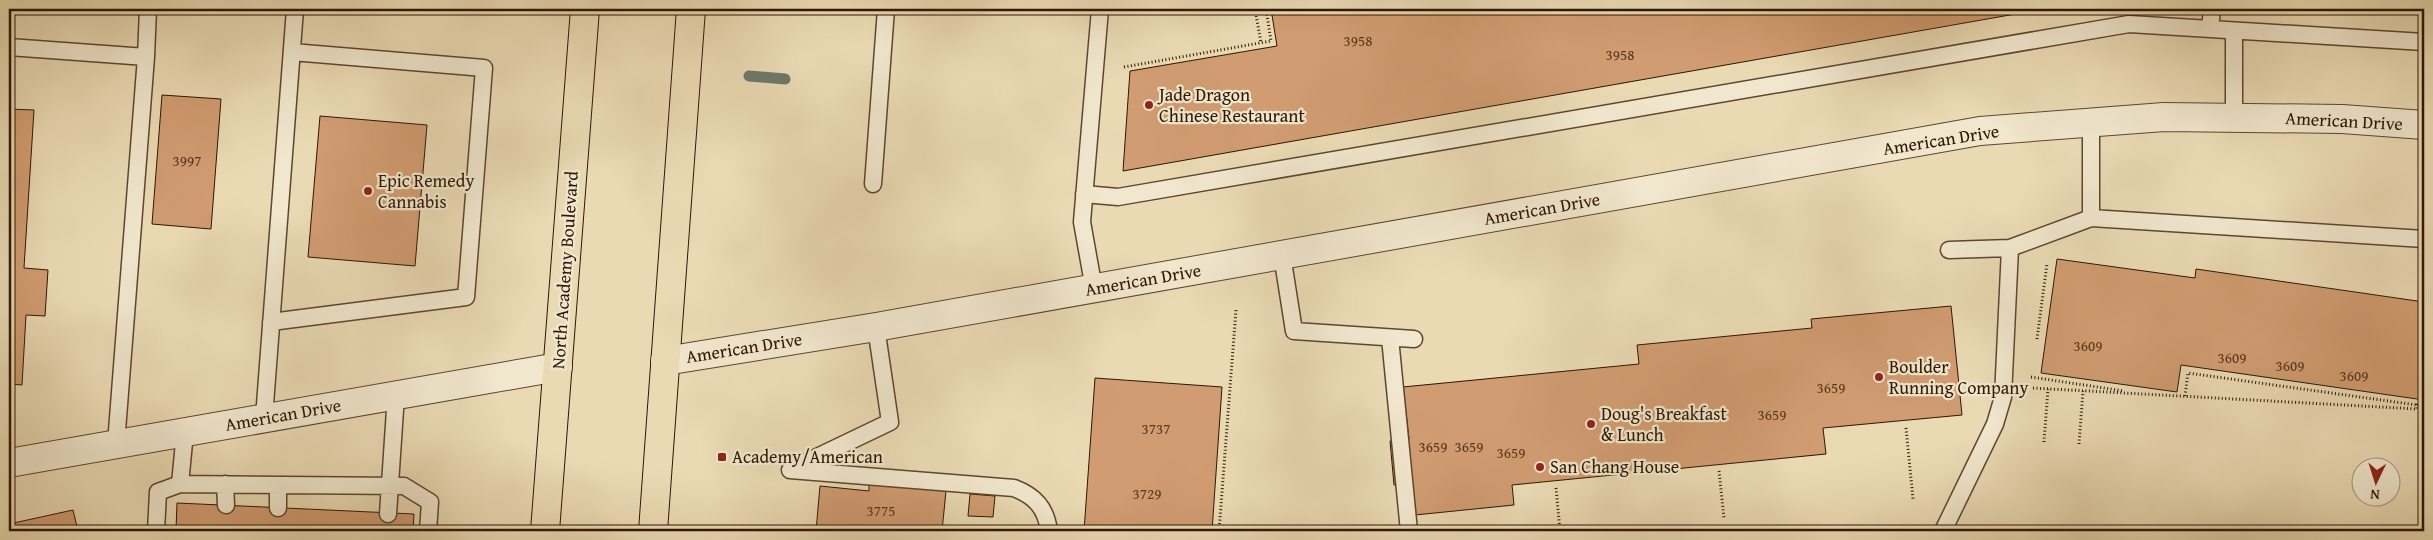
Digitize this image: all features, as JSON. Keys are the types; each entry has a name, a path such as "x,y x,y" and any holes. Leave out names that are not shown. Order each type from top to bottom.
{"highway":[{"name":"North Academy Boulevard","path":"545,531 585,9"},
{"path":"653,531 691,9"}],"street":[{"name":"American Drive","path":"665,361 876,327 1980,132 2164,117 2342,119 2424,125"},
{"name":"American Drive","path":"9,463 558,367"}],"lane":[{"path":"116,444 146,57 148,9"},
{"path":"264,418 295,9"},
{"path":"873,184 886,9"},
{"path":"1094,288 1082,222 1100,9"},
{"path":"2210,29 2212,9"},
{"path":"1084,194 1118,197 2129,24 2424,42"},
{"path":"2234,31 2234,118"},
{"path":"9,47 146,57"},
{"path":"271,322 466,298 484,68 292,52"},
{"path":"2090,123 2091,218"},
{"path":"1949,250 2010,248 2091,218 2424,239"},
{"path":"1943,531 1996,424 2003,397 2010,248"},
{"path":"1282,255 1294,331 1414,339"},
{"path":"876,327 890,422 790,470 1014,488 1028,493 1038,502 1043,509 1049,531"},
{"path":"1390,338 1409,531"},
{"path":"388,514 396,395"},
{"path":"180,484 186,432"},
{"path":"156,531 158,492 180,484 225,484 404,486 430,502 428,531"},
{"path":"225,484 226,505"},
{"path":"278,485 278,508"}],"path":[{"path":"1255,9 1261,43"},
{"path":"1123,76 1124,66 1271,41 1266,9"},
{"path":"2037,340 2047,264"},
{"path":"1219,531 1236,310"},
{"path":"2033,368 2030,388 2417,409 2417,405"},
{"path":"2185,396 2188,373 2424,405"},
{"path":"2032,377 2147,394"},
{"path":"2044,442 2048,389"},
{"path":"2079,444 2083,390"},
{"path":"1906,428 1913,499"},
{"path":"1719,471 1724,518"},
{"path":"1556,488 1560,531"}],"building":[{"path":"1271,9 2044,9 1123,171 1130,71 1277,46"},
{"path":"162,95 221,99 211,229 152,224"},
{"path":"9,109 34,110 24,268 48,270 45,316 26,315 22,385 9,384"},
{"name":"Epic Remedy Cannabis","path":"320,116 427,125 415,266 308,257"},
{"path":"2057,259 2195,278 2196,269 2424,302 2424,400 2181,365 2177,392 2041,373"},
{"path":"1951,306 1962,415 1823,428 1826,454 1512,485 1514,505 1415,515 1411,483 1394,485 1390,441 1409,439 1403,387 1639,364 1637,345 1812,328 1811,319"},
{"path":"1095,378 1222,387 1212,531 1084,531"},
{"path":"869,484 946,491 942,531 816,531 820,486 869,491"},
{"path":"970,494 995,496 993,517 968,516"},
{"path":"177,503 414,514 413,531 176,531"},
{"path":"73,510 78,531 9,531 9,524"}],"waterway":[{"path":"749,76 785,79"}],"place":[{"name":"Jade Dragon Chinese Restaurant","path":"1149,105"},
{"name":"Epic Remedy Cannabis","path":"368,191"},
{"name":"Boulder Running Company","path":"1879,377"},
{"name":"Doug's Breakfast & Lunch","path":"1591,424"},
{"name":"Academy/American","path":"722,457"},
{"name":"San Chang House","path":"1540,467"}]}
